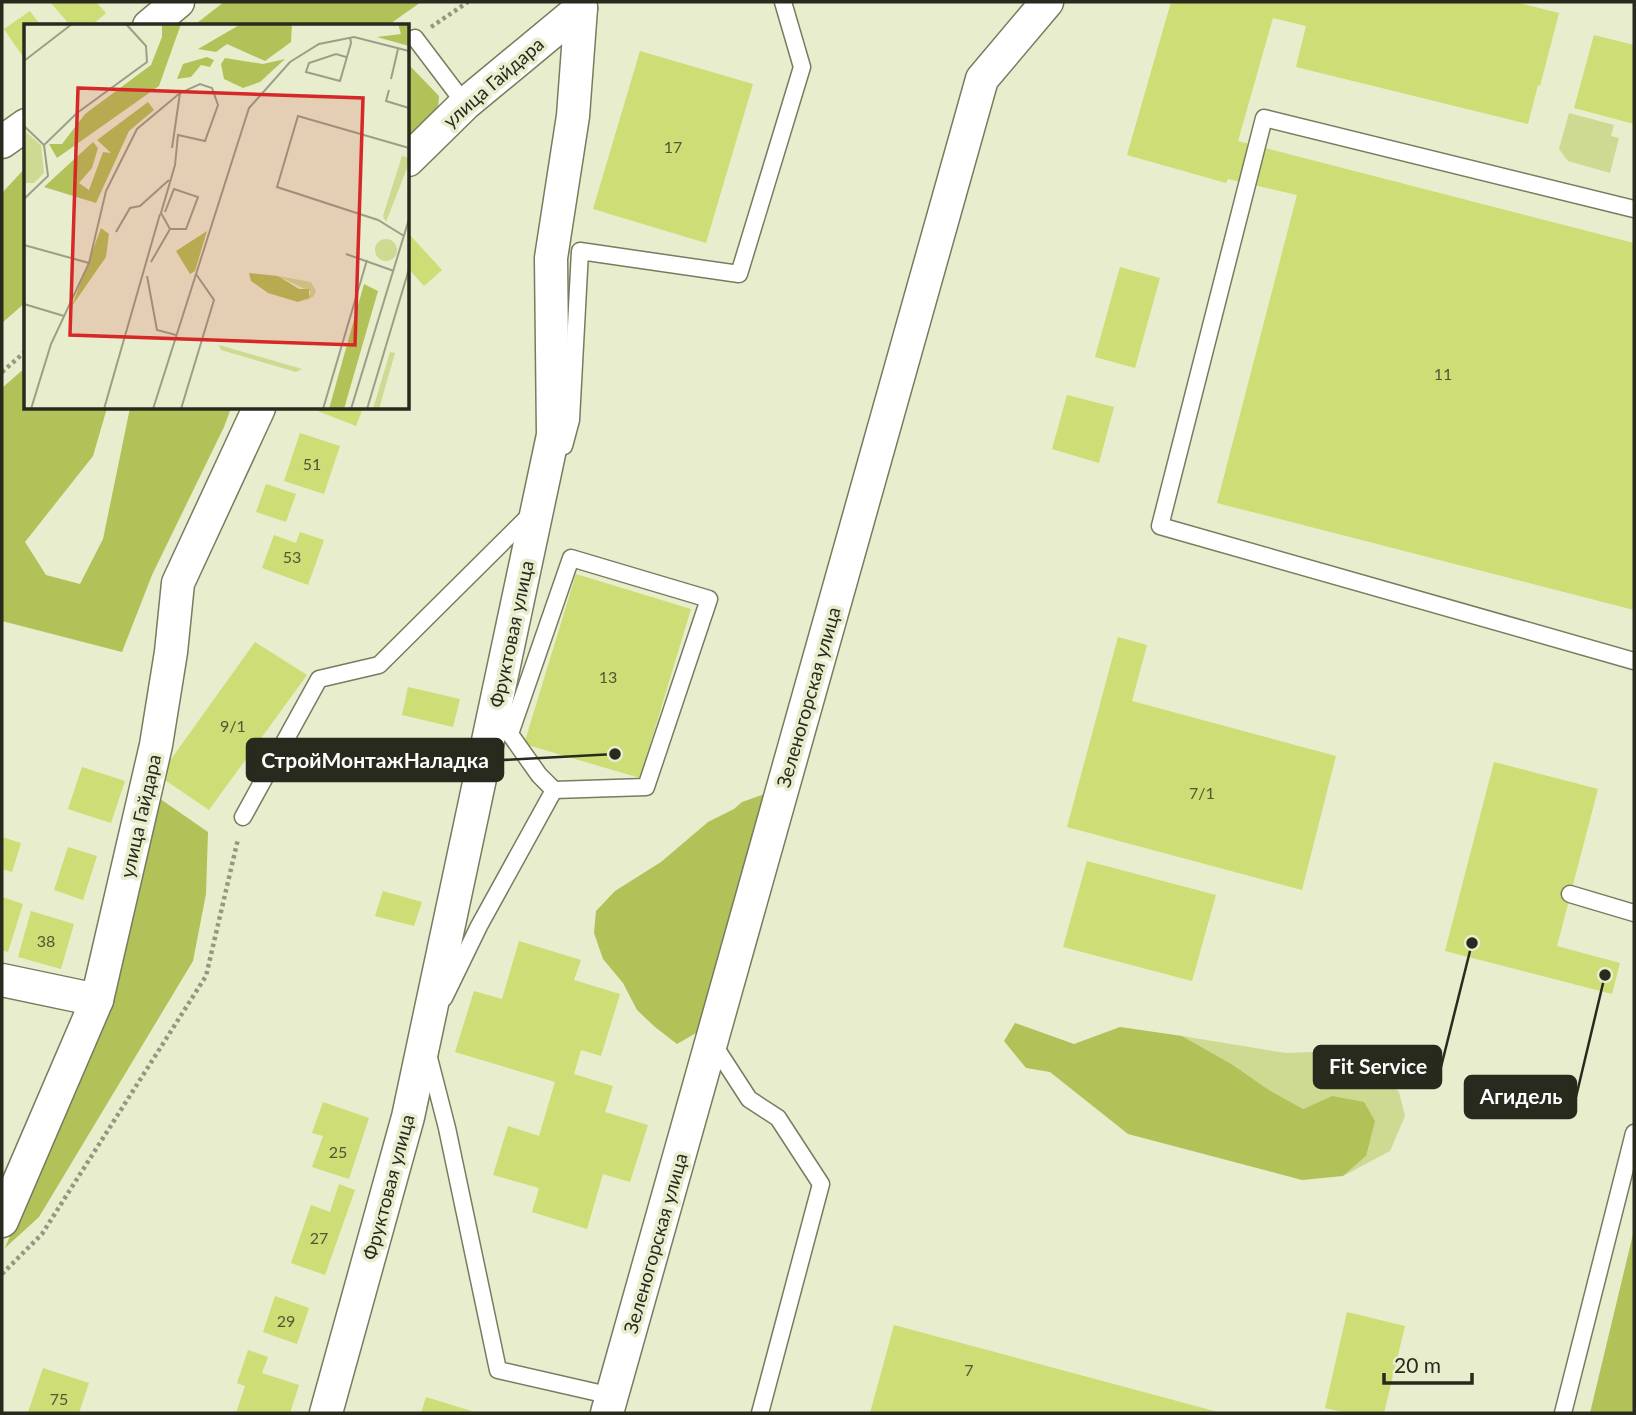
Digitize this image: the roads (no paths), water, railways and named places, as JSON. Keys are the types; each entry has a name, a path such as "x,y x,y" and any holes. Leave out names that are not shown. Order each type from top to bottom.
{"street":[{"path":"151,24 178,2"},
{"name":"Зеленогорская улица","path":"610,1404 982,79 1047,2"},
{"name":"Фруктовая улица","path":"327,1413 408,1117 553,435 551,258 573,116 583,4"},
{"name":"улица Гайдара","path":"410,158 465,104 583,4"},
{"path":"2,142 24,126"},
{"name":"улица Гайдара","path":"2,1221 97,1000 156,745 171,652 178,583 258,410"},
{"path":"2,980 97,1000"}],"lane":[{"path":"510,734 571,558 709,599 646,787 554,790 539,775 510,734 498,696 570,421 580,251 739,274 802,67 783,2"},
{"path":"415,38 465,104"},
{"path":"1634,209 1264,118 1160,526 1634,661"},
{"path":"243,817 319,678 379,665 538,506"},
{"path":"554,790 479,926 424,1040 447,1128 498,1370 610,1404"},
{"path":"1570,894 1634,913"},
{"path":"712,1042 749,1099 778,1118 821,1184 760,1413"},
{"path":"1563,1413 1634,1133"}],"place":[{"name":"СтройМонтажНаладка","path":"615,754"},
{"name":"Fit Service","path":"1472,943"},
{"name":"Агидель","path":"1605,975"}]}
